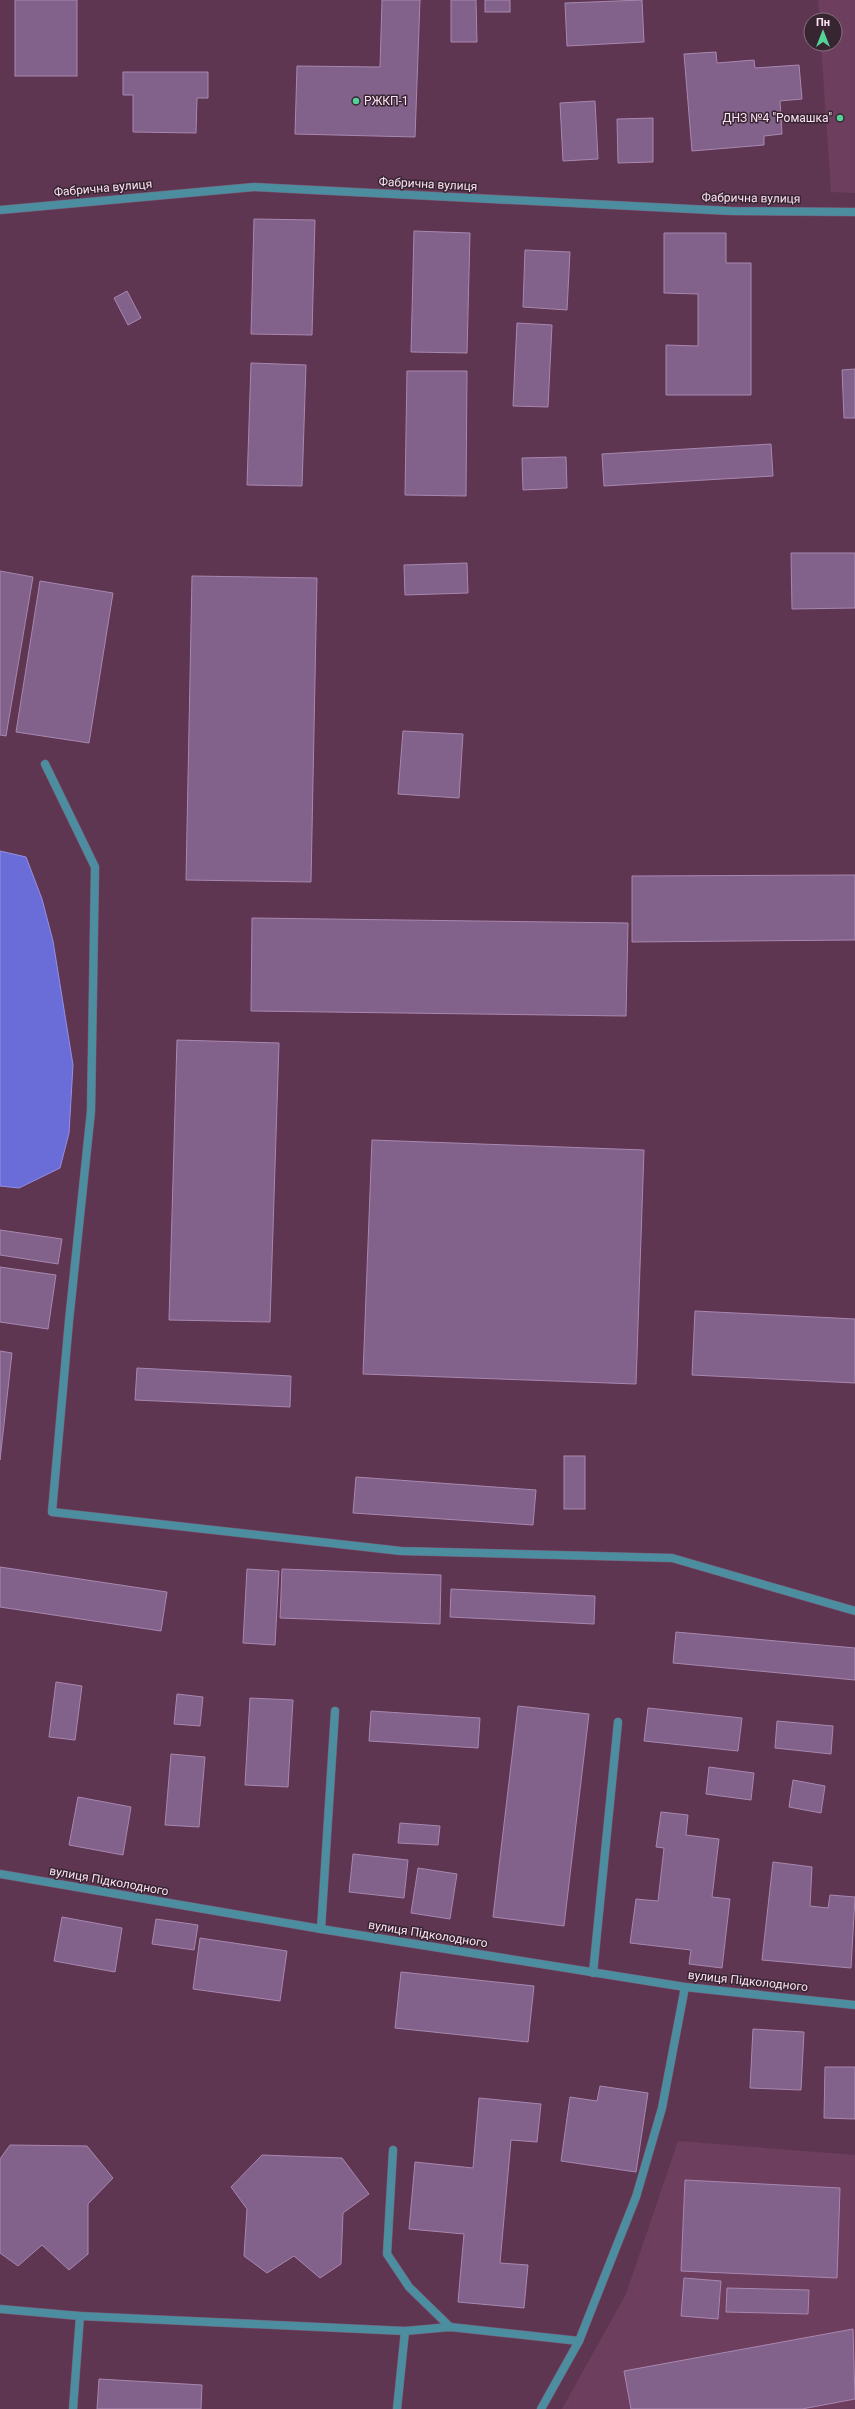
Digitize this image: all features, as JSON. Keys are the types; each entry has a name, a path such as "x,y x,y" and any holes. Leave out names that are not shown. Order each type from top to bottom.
{"street":[{"name":"Фабрична вулиця","path":"0,210 254,187 731,211 855,212"},
{"path":"45,764 95,868 91,1111 69,1321 52,1512 401,1551 672,1558 855,1611"},
{"path":"321,1929 335,1711"},
{"path":"593,1972 618,1722"},
{"name":"вулиця Підколодного","path":"0,1874 321,1929 686,1987 855,2005"},
{"path":"541,2409 579,2341 636,2197 662,2108 686,1987"},
{"path":"393,2150 387,2254 409,2286 450,2327"},
{"path":"0,2309 80,2316 405,2331 450,2327 579,2341"},
{"path":"73,2409 80,2316"},
{"path":"397,2409 405,2331"}],"shaded area":[{"name":"ДНЗ №4 \"Ромашка\"","path":"818,0 855,0 855,193 831,192 822,52 843,52 843,12 819,12"},
{"path":"0,851 26,857 42,899 53,941 73,1065 69,1133 60,1168 19,1188 0,1186"},
{"path":"678,2141 855,2155 855,2409 562,2409 626,2294"}],"building":[{"path":"15,0 77,0 77,76 15,76"},
{"name":"РЖКП-1","path":"382,0 420,0 415,137 295,134 297,66 380,67"},
{"path":"451,0 476,0 477,42 451,42"},
{"path":"485,0 510,0 510,12 485,12"},
{"path":"642,0 644,42 567,46 565,3"},
{"path":"716,52 717,63 754,60 755,68 799,65 802,99 780,101 782,134 764,136 764,145 692,151 684,54"},
{"path":"123,72 208,72 208,98 197,98 196,133 133,132 133,95 123,95"},
{"path":"595,101 598,159 563,161 560,103"},
{"path":"653,118 653,162 618,163 617,119"},
{"path":"254,219 315,220 312,335 251,334"},
{"path":"414,231 470,233 467,353 411,352"},
{"path":"664,233 726,233 726,263 751,263 751,395 666,395 666,345 698,346 698,294 664,293"},
{"path":"525,250 570,252 567,310 523,307"},
{"path":"127,291 141,318 128,325 114,298"},
{"path":"517,323 552,325 548,407 513,406"},
{"path":"251,363 306,365 302,486 247,485"},
{"path":"855,369 855,418 844,418 842,370"},
{"path":"407,371 467,371 466,496 405,495"},
{"path":"771,444 773,476 604,486 602,454"},
{"path":"566,457 567,488 523,490 522,458"},
{"path":"791,553 855,553 855,608 792,609"},
{"path":"467,563 468,593 405,595 404,565"},
{"path":"0,571 33,577 6,736 0,735"},
{"path":"192,576 317,578 311,882 186,880"},
{"path":"40,581 113,593 89,743 16,732"},
{"path":"403,731 463,734 459,798 398,794"},
{"path":"855,875 855,940 632,942 632,876"},
{"path":"252,918 628,923 626,1016 251,1011"},
{"path":"177,1040 279,1043 270,1322 169,1320"},
{"path":"372,1140 644,1150 636,1384 363,1374"},
{"path":"0,1230 62,1239 58,1264 0,1255"},
{"path":"0,1267 56,1275 48,1329 0,1322"},
{"path":"695,1311 855,1319 855,1383 692,1375"},
{"path":"0,1351 12,1353 0,1460"},
{"path":"137,1368 291,1376 290,1407 135,1400"},
{"path":"564,1456 585,1456 585,1509 564,1509"},
{"path":"356,1477 536,1490 533,1525 353,1513"},
{"path":"0,1567 167,1592 161,1631 0,1607"},
{"path":"247,1569 279,1571 275,1645 243,1643"},
{"path":"282,1569 441,1575 440,1624 280,1618"},
{"path":"451,1589 595,1596 594,1624 450,1617"},
{"path":"676,1632 855,1648 855,1680 673,1663"},
{"path":"56,1682 82,1686 75,1740 49,1737"},
{"path":"177,1694 203,1697 200,1726 174,1724"},
{"path":"250,1698 293,1700 288,1787 245,1785"},
{"path":"518,1706 589,1714 564,1926 493,1917"},
{"path":"648,1708 742,1718 738,1751 644,1741"},
{"path":"371,1711 480,1718 478,1748 369,1741"},
{"path":"777,1721 833,1726 831,1754 775,1748"},
{"path":"171,1754 205,1757 199,1827 165,1825"},
{"path":"709,1767 754,1773 751,1800 706,1794"},
{"path":"793,1780 825,1786 821,1813 789,1807"},
{"path":"78,1797 131,1807 123,1855 69,1845"},
{"path":"661,1812 688,1815 686,1835 719,1839 712,1897 730,1899 722,1968 689,1964 691,1950 630,1943 636,1899 658,1901 664,1848 656,1847"},
{"path":"400,1823 440,1826 438,1845 398,1843"},
{"path":"353,1854 408,1860 404,1898 349,1892"},
{"path":"773,1862 812,1867 810,1906 828,1908 830,1895 855,1897 851,1968 762,1960"},
{"path":"418,1868 457,1874 450,1919 411,1913"},
{"path":"62,1917 122,1928 115,1972 54,1961"},
{"path":"156,1919 198,1925 194,1950 152,1944"},
{"path":"200,1938 287,1951 280,2001 193,1989"},
{"path":"401,1972 534,1986 528,2042 395,2028"},
{"path":"753,2029 804,2032 801,2090 750,2088"},
{"path":"825,2067 855,2067 855,2119 824,2118"},
{"path":"600,2086 648,2093 636,2172 561,2161 570,2097 597,2101"},
{"path":"479,2098 541,2104 537,2142 511,2140 500,2263 528,2265 524,2308 458,2302 464,2234 409,2229 415,2162 473,2168"},
{"path":"10,2145 87,2146 113,2178 88,2204 88,2254 69,2270 42,2245 18,2266 0,2253 0,2159"},
{"path":"262,2155 342,2158 369,2194 343,2213 341,2264 320,2278 294,2256 267,2273 244,2256 247,2209 231,2187"},
{"path":"685,2180 840,2188 837,2278 681,2271"},
{"path":"684,2278 721,2281 718,2319 681,2316"},
{"path":"727,2288 809,2290 808,2314 726,2312"},
{"path":"853,2329 855,2399 802,2409 631,2409 624,2371"},
{"path":"99,2379 202,2385 201,2409 97,2409"}],"place":[{"name":"РЖКП-1","path":"356,101"},
{"name":"ДНЗ №4 \"Ромашка\"","path":"840,118"}]}
